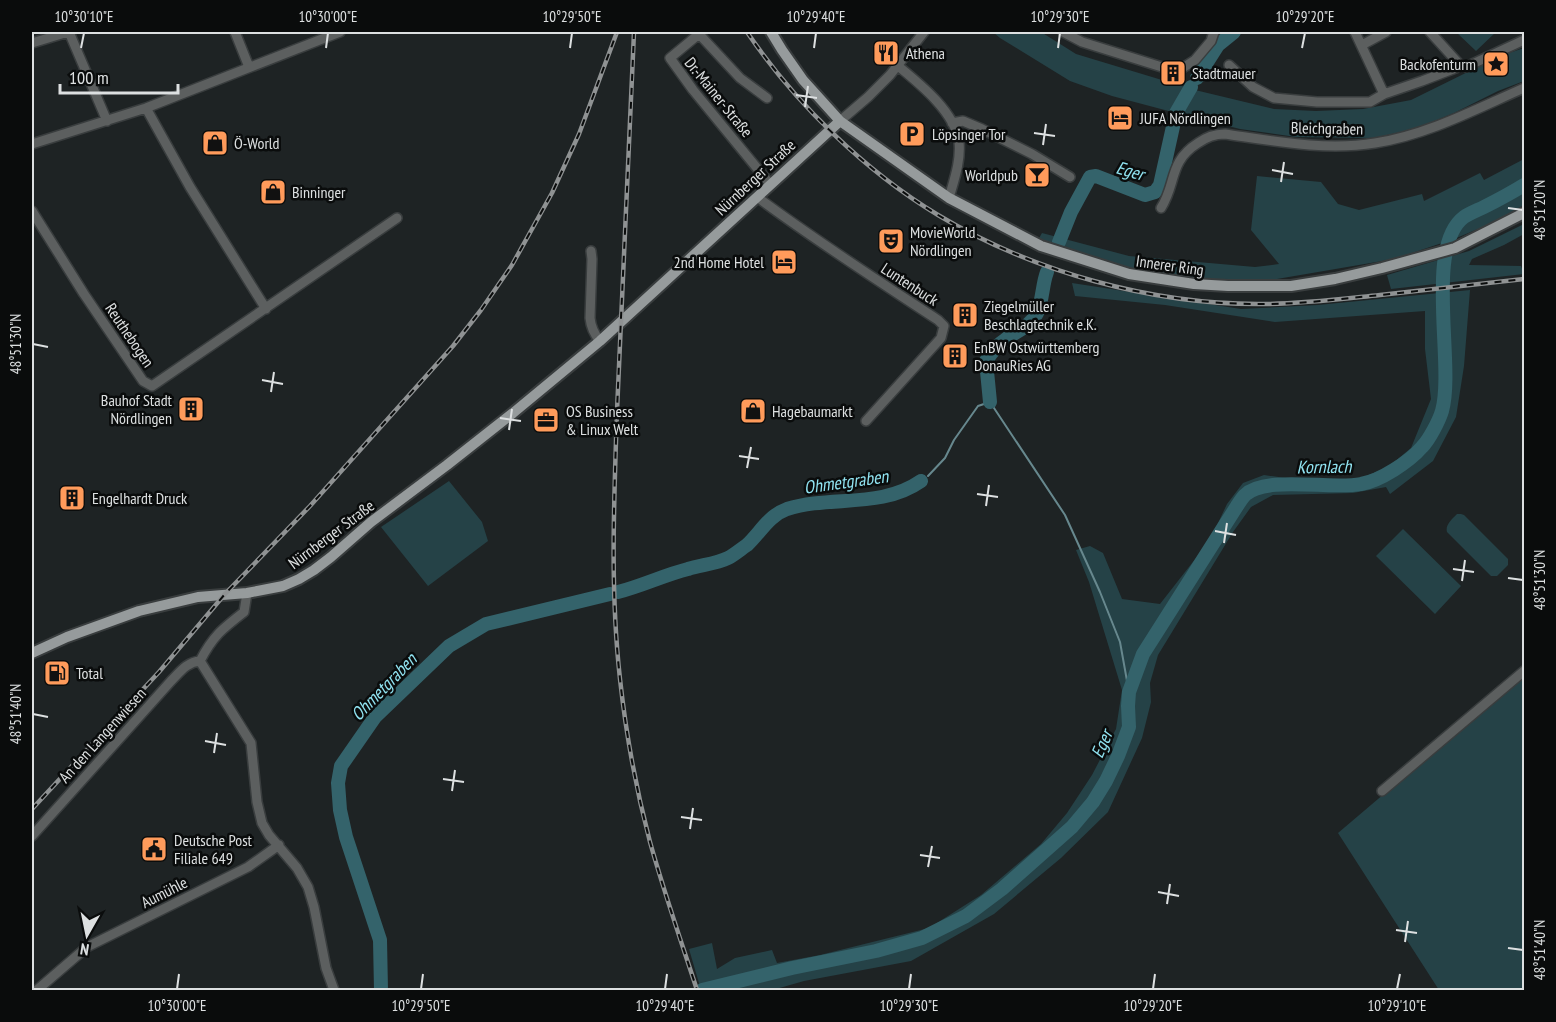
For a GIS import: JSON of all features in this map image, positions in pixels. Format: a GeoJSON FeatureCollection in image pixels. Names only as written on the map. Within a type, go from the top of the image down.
{"type":"FeatureCollection","features":[{"type":"Feature","properties":{"kind":"main road","name":"Innerer Ring"},"geometry":{"type":"LineString","coordinates":[[771,32],[803,80],[840,121],[949,198],[1050,249],[1129,274],[1194,284],[1228,286],[1291,285],[1335,279],[1455,248],[1524,213]]}},
{"type":"Feature","properties":{"kind":"main road","name":"Nürnberger Straße"},"geometry":{"type":"LineString","coordinates":[[32,652],[139,611],[198,597],[248,593],[283,586],[314,570],[371,522],[511,414],[600,341],[840,121]]}},
{"type":"Feature","properties":{"kind":"street"},"geometry":{"type":"LineString","coordinates":[[32,43],[68,32],[107,121]]}},
{"type":"Feature","properties":{"kind":"street"},"geometry":{"type":"LineString","coordinates":[[235,32],[249,67]]}},
{"type":"Feature","properties":{"kind":"street"},"geometry":{"type":"LineString","coordinates":[[32,144],[146,108],[340,32]]}},
{"type":"Feature","properties":{"kind":"street","name":"Nürnberger Straße"},"geometry":{"type":"LineString","coordinates":[[840,121],[868,97],[898,66],[924,32]]}},
{"type":"Feature","properties":{"kind":"street"},"geometry":{"type":"LineString","coordinates":[[1063,32],[1082,42],[1171,69],[1181,69],[1195,60],[1212,36]]}},
{"type":"Feature","properties":{"kind":"street"},"geometry":{"type":"LineString","coordinates":[[1355,32],[1384,93]]}},
{"type":"Feature","properties":{"kind":"street"},"geometry":{"type":"LineString","coordinates":[[1362,45],[1386,32]]}},
{"type":"Feature","properties":{"kind":"street"},"geometry":{"type":"LineString","coordinates":[[1430,32],[1461,66]]}},
{"type":"Feature","properties":{"kind":"street","name":"Dr.-Mainer-Straße"},"geometry":{"type":"LineString","coordinates":[[767,98],[740,78],[698,33],[670,58],[693,90],[771,184]]}},
{"type":"Feature","properties":{"kind":"street"},"geometry":{"type":"LineString","coordinates":[[1229,65],[1253,87],[1274,98],[1317,102],[1370,102],[1384,93],[1461,66],[1466,67],[1524,40]]}},
{"type":"Feature","properties":{"kind":"street"},"geometry":{"type":"LineString","coordinates":[[898,66],[943,109],[957,133],[959,149],[949,198]]}},
{"type":"Feature","properties":{"kind":"street","name":"Bleichgraben"},"geometry":{"type":"LineString","coordinates":[[1161,208],[1166,201],[1179,160],[1196,145],[1214,134],[1307,145],[1372,144],[1418,133],[1524,88]]}},
{"type":"Feature","properties":{"kind":"street"},"geometry":{"type":"LineString","coordinates":[[146,108],[190,187],[266,309]]}},
{"type":"Feature","properties":{"kind":"street"},"geometry":{"type":"LineString","coordinates":[[952,123],[963,121],[982,129],[1032,153],[1070,177]]}},
{"type":"Feature","properties":{"kind":"street","name":"Luntenbuck"},"geometry":{"type":"LineString","coordinates":[[757,196],[811,237],[944,326],[941,338],[866,421]]}},
{"type":"Feature","properties":{"kind":"street","name":"Reuthebogen"},"geometry":{"type":"LineString","coordinates":[[32,212],[143,381],[152,386],[397,218]]}},
{"type":"Feature","properties":{"kind":"street"},"geometry":{"type":"LineString","coordinates":[[591,251],[590,326],[600,341]]}},
{"type":"Feature","properties":{"kind":"street"},"geometry":{"type":"LineString","coordinates":[[248,593],[244,612],[223,628],[209,644],[200,661],[250,743],[257,802],[262,823],[308,886],[326,968],[334,990]]}},
{"type":"Feature","properties":{"kind":"street","name":"An den Langenwiesen"},"geometry":{"type":"LineString","coordinates":[[32,836],[171,681],[188,664],[200,661]]}},
{"type":"Feature","properties":{"kind":"street"},"geometry":{"type":"LineString","coordinates":[[1382,791],[1524,671]]}},
{"type":"Feature","properties":{"kind":"street","name":"Aumühle"},"geometry":{"type":"LineString","coordinates":[[37,990],[87,947],[248,867],[279,845]]}},
{"type":"Feature","properties":{"kind":"shaded area"},"geometry":{"type":"Polygon","coordinates":[[[993,32],[1041,32],[1076,54],[1195,90],[1274,109],[1316,111],[1363,109],[1411,100],[1490,61],[1493,67],[1497,68],[1499,63],[1505,61],[1503,55],[1524,48],[1524,81],[1415,129],[1373,138],[1296,137],[1240,129],[1112,96],[1070,81],[993,32]]]}},
{"type":"Feature","properties":{"kind":"shaded area"},"geometry":{"type":"Polygon","coordinates":[[[1456,32],[1496,32],[1476,51],[1456,32]]]}},
{"type":"Feature","properties":{"kind":"shaded area"},"geometry":{"type":"Polygon","coordinates":[[[1524,159],[1524,205],[1490,224],[1394,259],[1277,279],[1191,279],[1139,271],[1038,240],[1042,233],[1129,256],[1255,267],[1279,264],[1251,230],[1257,176],[1321,182],[1338,204],[1359,210],[1422,194],[1424,201],[1480,173],[1484,180],[1524,159]]]}},
{"type":"Feature","properties":{"kind":"shaded area"},"geometry":{"type":"Polygon","coordinates":[[[1524,224],[1524,234],[1472,259],[1469,265],[1521,266],[1524,274],[1391,289],[1387,275],[1469,251],[1524,224]]]}},
{"type":"Feature","properties":{"kind":"shaded area"},"geometry":{"type":"Polygon","coordinates":[[[1072,283],[1241,309],[1318,305],[1470,290],[1464,366],[1456,417],[1433,461],[1390,494],[1386,487],[1353,493],[1273,495],[1251,507],[1233,532],[1158,655],[1150,683],[1151,702],[1142,738],[1108,812],[1061,858],[994,914],[911,961],[804,981],[775,990],[701,990],[689,949],[712,943],[717,969],[735,958],[772,950],[777,963],[820,955],[929,928],[981,895],[1041,844],[1067,813],[1092,775],[1116,729],[1122,690],[1089,582],[1076,550],[1090,546],[1103,553],[1122,599],[1160,604],[1210,540],[1227,504],[1243,483],[1264,475],[1292,479],[1359,479],[1388,467],[1411,448],[1431,399],[1425,349],[1425,311],[1275,322],[1165,305],[1075,296],[1072,283]]]}},
{"type":"Feature","properties":{"kind":"shaded area"},"geometry":{"type":"Polygon","coordinates":[[[449,481],[482,522],[488,541],[428,586],[381,527],[449,481]]]}},
{"type":"Feature","properties":{"kind":"shaded area"},"geometry":{"type":"Polygon","coordinates":[[[1457,514],[1464,515],[1508,559],[1508,565],[1497,576],[1491,576],[1447,532],[1448,525],[1457,514]]]}},
{"type":"Feature","properties":{"kind":"shaded area"},"geometry":{"type":"Polygon","coordinates":[[[1403,529],[1461,586],[1435,614],[1376,556],[1403,529]]]}},
{"type":"Feature","properties":{"kind":"shaded area"},"geometry":{"type":"Polygon","coordinates":[[[1524,678],[1524,990],[1439,990],[1338,833],[1524,678]]]}},
{"type":"Feature","properties":{"kind":"waterway","name":"Eger"},"geometry":{"type":"LineString","coordinates":[[1197,78],[1218,45],[1234,32]]}},
{"type":"Feature","properties":{"kind":"waterway","name":"Eger"},"geometry":{"type":"LineString","coordinates":[[1059,242],[1071,212],[1090,177],[1096,176],[1145,195],[1155,192],[1160,185],[1176,113],[1191,87]]}},
{"type":"Feature","properties":{"kind":"waterway","name":"Kornlach"},"geometry":{"type":"LineString","coordinates":[[702,990],[876,951],[922,938],[966,916],[1002,889],[1072,827],[1093,802],[1118,756],[1129,727],[1129,692],[1143,654],[1244,496],[1255,489],[1283,484],[1348,485],[1369,482],[1402,465],[1428,440],[1441,415],[1445,391],[1443,279],[1452,232],[1464,217],[1524,185]]}},
{"type":"Feature","properties":{"kind":"waterway","name":"Eger"},"geometry":{"type":"LineString","coordinates":[[990,402],[986,361],[999,344],[1034,318],[1047,272]]}},
{"type":"Feature","properties":{"kind":"waterway","name":"Eger"},"geometry":{"type":"LineString","coordinates":[[928,476],[945,458],[954,440],[978,406],[990,402],[1065,515],[1120,642],[1129,692]]}},
{"type":"Feature","properties":{"kind":"waterway","name":"Ohmetgraben"},"geometry":{"type":"LineString","coordinates":[[618,592],[679,571],[728,558],[747,545],[775,516],[787,509],[889,495],[906,490],[921,481]]}},
{"type":"Feature","properties":{"kind":"waterway","name":"Ohmetgraben"},"geometry":{"type":"LineString","coordinates":[[381,990],[380,940],[346,837],[340,810],[338,783],[341,766],[375,717],[449,646],[486,624],[610,594]]}},
{"type":"Feature","properties":{"kind":"railway"},"geometry":{"type":"LineString","coordinates":[[32,809],[159,672],[225,594],[310,506],[453,346],[481,310],[512,265],[552,193],[579,134],[617,32]]}},
{"type":"Feature","properties":{"kind":"railway"},"geometry":{"type":"LineString","coordinates":[[634,32],[615,478],[614,579],[617,646],[625,720],[640,802],[661,879],[697,990]]}},
{"type":"Feature","properties":{"kind":"railway"},"geometry":{"type":"LineString","coordinates":[[747,32],[809,110],[884,178],[938,215],[975,235],[1013,253],[1054,268],[1095,281],[1179,299],[1263,304],[1336,300],[1524,279]]}},
{"type":"Feature","properties":{"kind":"place","name":"Athena"},"geometry":{"type":"Point","coordinates":[886,53]}},
{"type":"Feature","properties":{"kind":"place","name":"Backofenturm"},"geometry":{"type":"Point","coordinates":[1496,64]}},
{"type":"Feature","properties":{"kind":"place","name":"Stadtmauer"},"geometry":{"type":"Point","coordinates":[1173,73]}},
{"type":"Feature","properties":{"kind":"place","name":"JUFA Nördlingen"},"geometry":{"type":"Point","coordinates":[1120,118]}},
{"type":"Feature","properties":{"kind":"place","name":"Löpsinger Tor"},"geometry":{"type":"Point","coordinates":[912,134]}},
{"type":"Feature","properties":{"kind":"place","name":"Ö-World"},"geometry":{"type":"Point","coordinates":[215,143]}},
{"type":"Feature","properties":{"kind":"place","name":"Worldpub"},"geometry":{"type":"Point","coordinates":[1037,175]}},
{"type":"Feature","properties":{"kind":"place","name":"Binninger"},"geometry":{"type":"Point","coordinates":[273,192]}},
{"type":"Feature","properties":{"kind":"place","name":"MovieWorld Nördlingen"},"geometry":{"type":"Point","coordinates":[891,241]}},
{"type":"Feature","properties":{"kind":"place","name":"2nd Home Hotel"},"geometry":{"type":"Point","coordinates":[784,262]}},
{"type":"Feature","properties":{"kind":"place","name":"Ziegelmüller Beschlagtechnik e.K."},"geometry":{"type":"Point","coordinates":[965,315]}},
{"type":"Feature","properties":{"kind":"place","name":"EnBW Ostwürttemberg DonauRies AG"},"geometry":{"type":"Point","coordinates":[955,356]}},
{"type":"Feature","properties":{"kind":"place","name":"Bauhof Stadt Nördlingen"},"geometry":{"type":"Point","coordinates":[191,409]}},
{"type":"Feature","properties":{"kind":"place","name":"Hagebaumarkt"},"geometry":{"type":"Point","coordinates":[753,411]}},
{"type":"Feature","properties":{"kind":"place","name":"OS Business & Linux Welt"},"geometry":{"type":"Point","coordinates":[546,420]}},
{"type":"Feature","properties":{"kind":"place","name":"Engelhardt Druck"},"geometry":{"type":"Point","coordinates":[72,498]}},
{"type":"Feature","properties":{"kind":"place","name":"Total"},"geometry":{"type":"Point","coordinates":[57,673]}},
{"type":"Feature","properties":{"kind":"place","name":"Deutsche Post Filiale 649"},"geometry":{"type":"Point","coordinates":[154,849]}}]}
